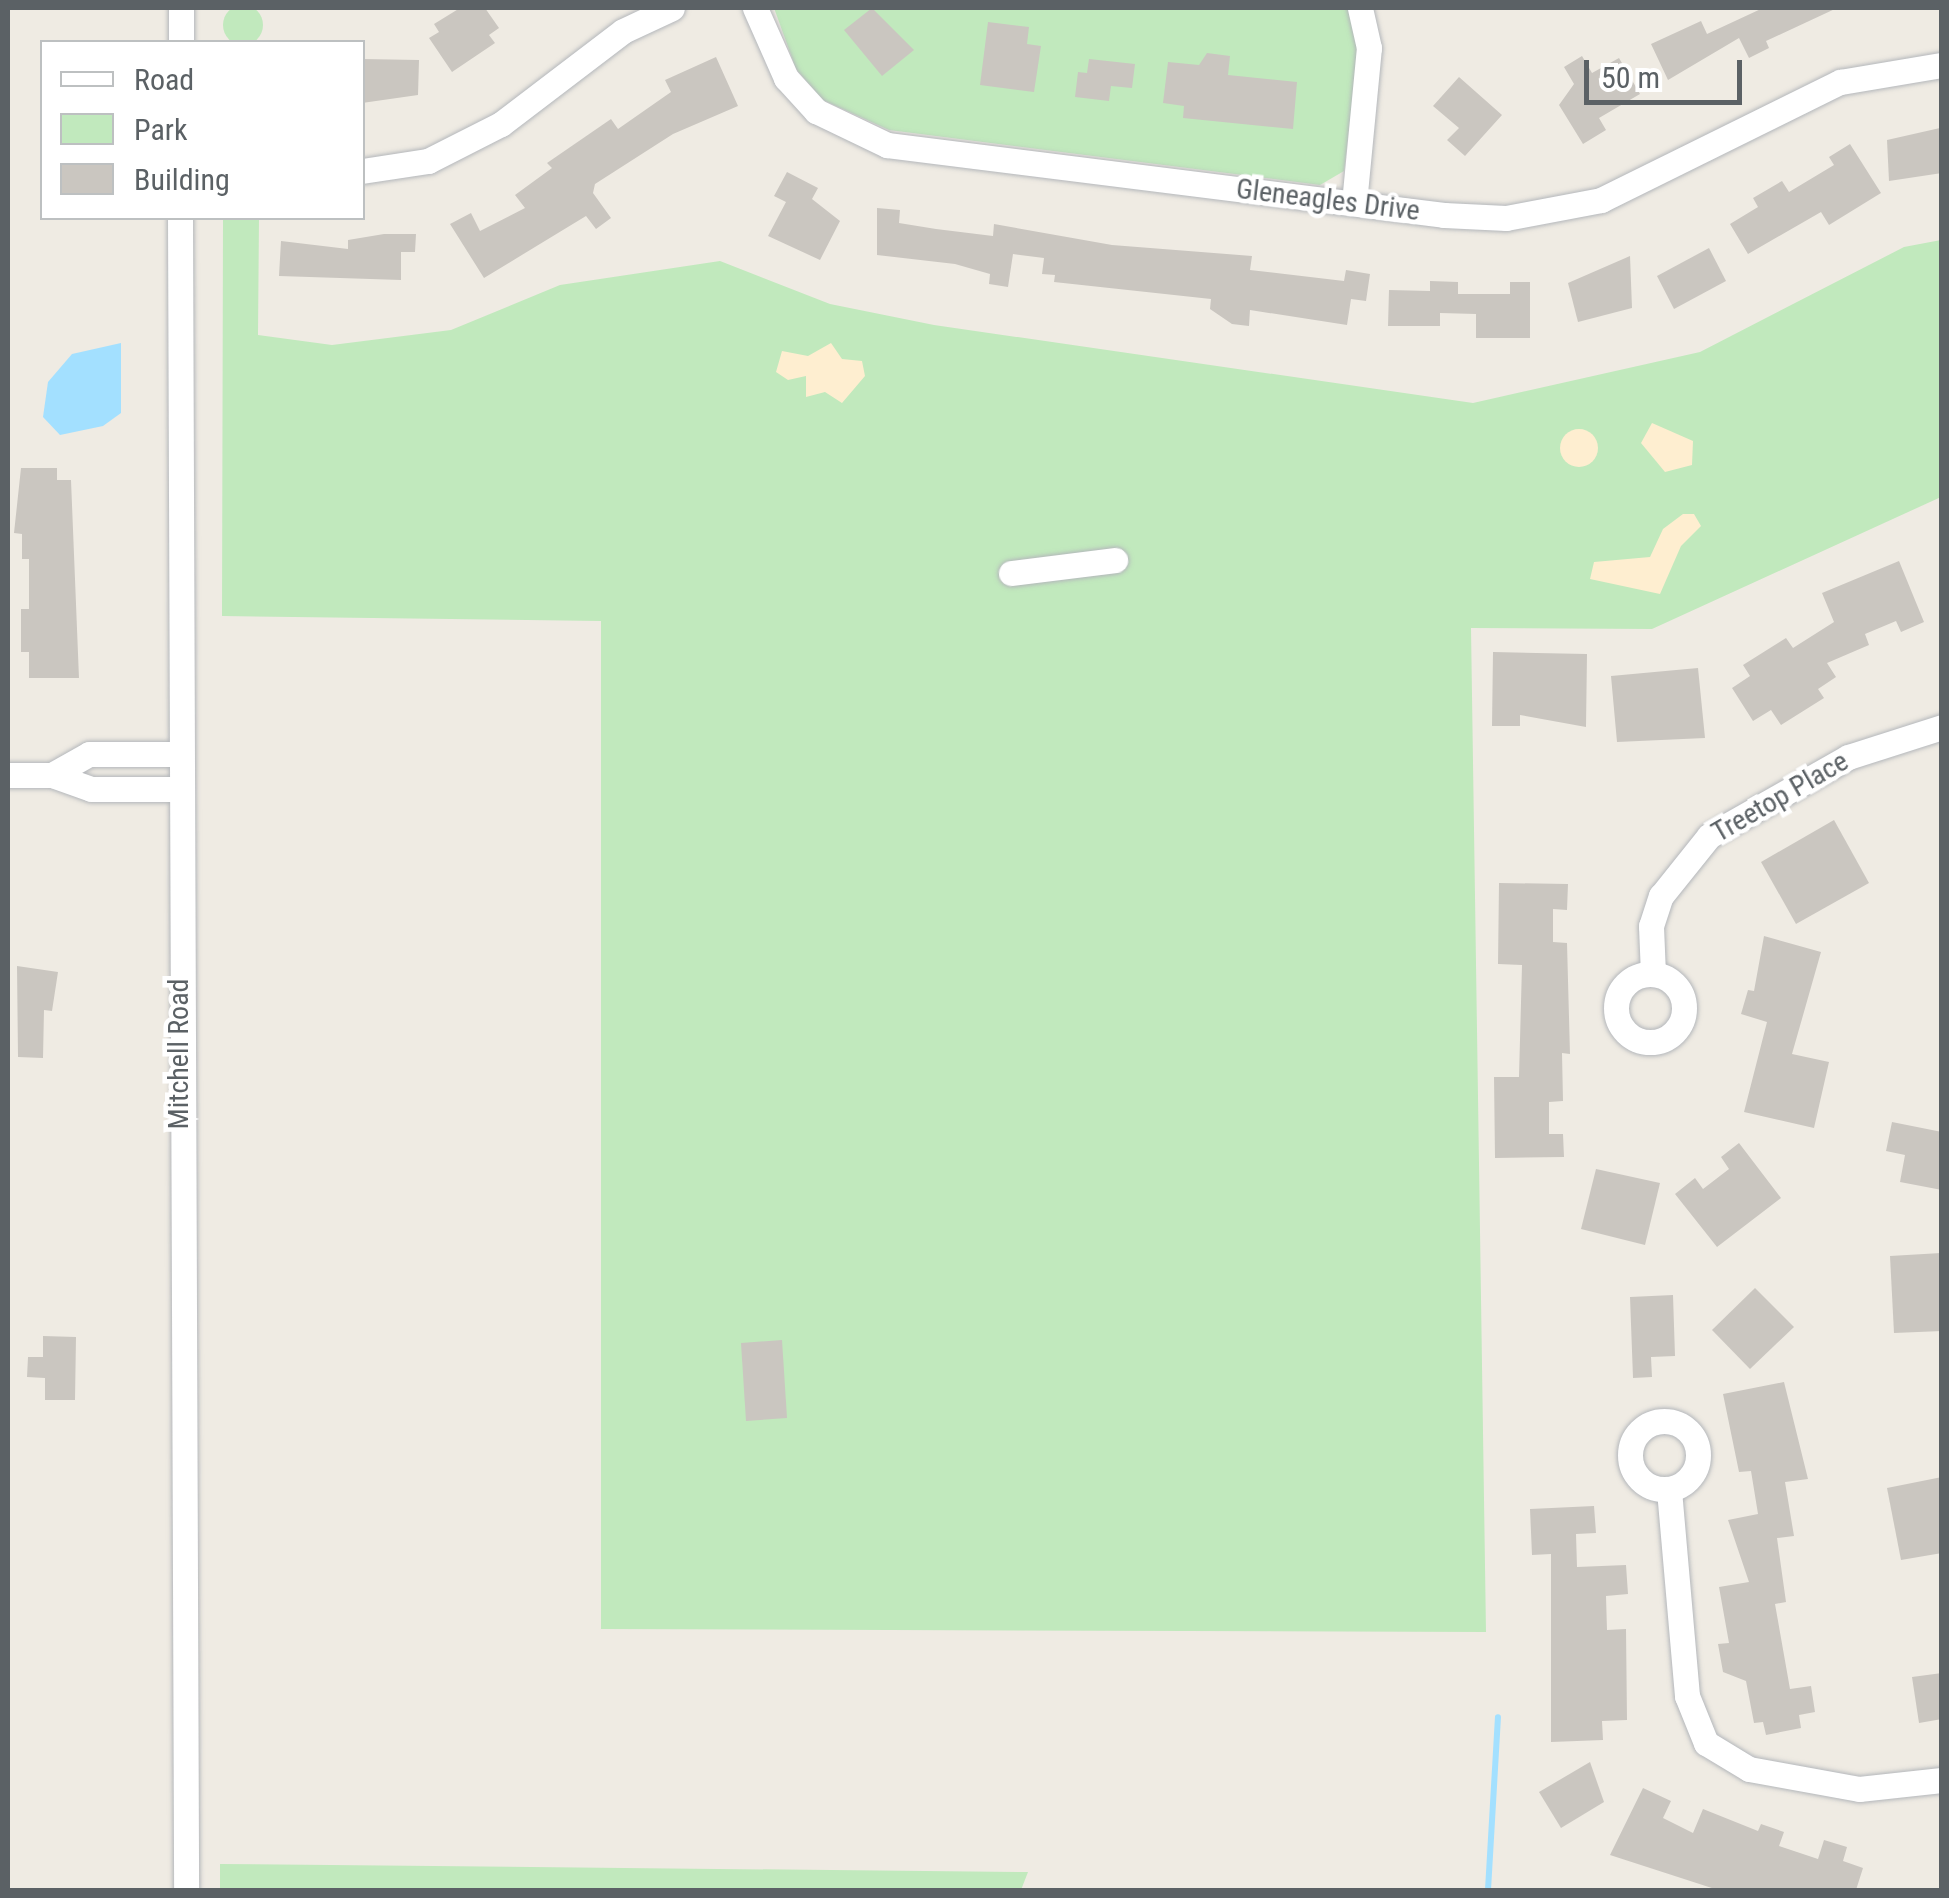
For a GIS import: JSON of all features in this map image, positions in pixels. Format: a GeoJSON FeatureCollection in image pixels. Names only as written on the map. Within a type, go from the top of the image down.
{"type":"FeatureCollection","features":[{"type":"Feature","properties":{"kind":"street"},"geometry":{"type":"LineString","coordinates":[[181,8],[181,40]]}},
{"type":"Feature","properties":{"kind":"street"},"geometry":{"type":"LineString","coordinates":[[365,171],[428,162],[502,124],[624,32],[672,8]]}},
{"type":"Feature","properties":{"kind":"street","name":"Gleneagles Drive"},"geometry":{"type":"LineString","coordinates":[[756,8],[786,78],[816,111],[874,141],[1354,203],[1506,218],[1560,210],[1650,182],[1840,82],[1942,64]]}},
{"type":"Feature","properties":{"kind":"street"},"geometry":{"type":"LineString","coordinates":[[1354,203],[1369,48],[1360,8]]}},
{"type":"Feature","properties":{"kind":"street","name":"Mitchell Road"},"geometry":{"type":"LineString","coordinates":[[180,220],[178,789],[186,1890]]}},
{"type":"Feature","properties":{"kind":"street"},"geometry":{"type":"LineString","coordinates":[[1011,573],[1114,560]]}},
{"type":"Feature","properties":{"kind":"street","name":"Treetop Place"},"geometry":{"type":"LineString","coordinates":[[1653,974],[1651,926],[1661,896],[1709,836],[1848,757],[1942,727]]}},
{"type":"Feature","properties":{"kind":"street"},"geometry":{"type":"LineString","coordinates":[[52,775],[88,754],[178,754]]}},
{"type":"Feature","properties":{"kind":"street"},"geometry":{"type":"LineString","coordinates":[[8,775],[52,775],[91,789],[178,789]]}},
{"type":"Feature","properties":{"kind":"street"},"geometry":{"type":"LineString","coordinates":[[1669,1490],[1687,1696],[1706,1742],[1750,1769],[1859,1789],[1942,1780]]}},
{"type":"Feature","properties":{"kind":"green space"},"geometry":{"type":"Polygon","coordinates":[[[235,6],[251,6],[262,17],[262,33],[256,40],[230,40],[224,33],[224,17],[235,6]]]}},
{"type":"Feature","properties":{"kind":"green space"},"geometry":{"type":"Polygon","coordinates":[[[774,8],[1348,8],[1359,48],[1344,171],[1320,185],[889,130],[823,100],[796,69],[774,8]]]}},
{"type":"Feature","properties":{"kind":"green space"},"geometry":{"type":"Polygon","coordinates":[[[223,220],[259,220],[258,335],[332,345],[451,330],[560,285],[720,261],[830,304],[934,325],[1473,403],[1700,352],[1904,247],[1941,240],[1941,497],[1652,629],[1471,628],[1486,1632],[601,1629],[601,621],[222,616],[223,220]]]}},
{"type":"Feature","properties":{"kind":"green space"},"geometry":{"type":"Polygon","coordinates":[[[220,1864],[1028,1872],[1021,1890],[220,1890],[220,1864]]]}},
{"type":"Feature","properties":{"kind":"sand"},"geometry":{"type":"Polygon","coordinates":[[[831,343],[842,359],[862,361],[865,376],[842,403],[825,392],[806,397],[806,376],[788,380],[776,372],[782,351],[808,356],[831,343]]]}},
{"type":"Feature","properties":{"kind":"sand"},"geometry":{"type":"Polygon","coordinates":[[[1652,423],[1693,441],[1692,465],[1665,472],[1641,443],[1652,423]]]}},
{"type":"Feature","properties":{"kind":"sand"},"geometry":{"type":"Polygon","coordinates":[[[1579,429],[1592,435],[1598,448],[1592,461],[1579,467],[1566,461],[1560,448],[1566,435],[1579,429]]]}},
{"type":"Feature","properties":{"kind":"sand"},"geometry":{"type":"Polygon","coordinates":[[[1683,514],[1694,514],[1701,526],[1681,546],[1660,594],[1590,579],[1594,562],[1650,557],[1663,529],[1683,514]]]}},
{"type":"Feature","properties":{"kind":"water"},"geometry":{"type":"Polygon","coordinates":[[[121,343],[121,413],[103,426],[60,435],[43,417],[48,382],[72,354],[121,343]]]}},
{"type":"Feature","properties":{"kind":"building"},"geometry":{"type":"Polygon","coordinates":[[[460,8],[485,8],[499,28],[489,35],[495,43],[452,72],[429,38],[439,32],[434,24],[460,8]]]}},
{"type":"Feature","properties":{"kind":"building"},"geometry":{"type":"Polygon","coordinates":[[[872,8],[914,50],[882,76],[844,30],[872,8]]]}},
{"type":"Feature","properties":{"kind":"building"},"geometry":{"type":"Polygon","coordinates":[[[1763,8],[1837,8],[1766,41],[1769,48],[1749,58],[1739,38],[1668,80],[1651,44],[1701,21],[1707,34],[1763,8]]]}},
{"type":"Feature","properties":{"kind":"building"},"geometry":{"type":"Polygon","coordinates":[[[988,22],[1029,27],[1027,44],[1041,46],[1034,92],[980,85],[988,22]]]}},
{"type":"Feature","properties":{"kind":"building"},"geometry":{"type":"Polygon","coordinates":[[[1207,53],[1230,56],[1228,75],[1297,82],[1293,129],[1183,118],[1184,106],[1163,103],[1168,62],[1199,65],[1207,53]]]}},
{"type":"Feature","properties":{"kind":"building"},"geometry":{"type":"Polygon","coordinates":[[[1582,56],[1592,73],[1619,58],[1640,94],[1599,118],[1606,130],[1583,144],[1559,105],[1574,84],[1564,67],[1582,56]]]}},
{"type":"Feature","properties":{"kind":"building"},"geometry":{"type":"Polygon","coordinates":[[[716,57],[738,106],[673,134],[595,184],[593,193],[611,218],[596,229],[586,216],[484,278],[450,224],[471,213],[480,231],[525,208],[515,195],[552,168],[547,163],[611,119],[618,129],[671,92],[665,80],[716,57]]]}},
{"type":"Feature","properties":{"kind":"building"},"geometry":{"type":"Polygon","coordinates":[[[365,59],[419,60],[418,95],[365,103],[365,59]]]}},
{"type":"Feature","properties":{"kind":"building"},"geometry":{"type":"Polygon","coordinates":[[[1089,59],[1135,64],[1132,88],[1111,86],[1109,101],[1075,97],[1078,72],[1087,73],[1089,59]]]}},
{"type":"Feature","properties":{"kind":"building"},"geometry":{"type":"Polygon","coordinates":[[[1459,77],[1502,115],[1465,156],[1447,140],[1459,128],[1433,106],[1459,77]]]}},
{"type":"Feature","properties":{"kind":"building"},"geometry":{"type":"Polygon","coordinates":[[[1940,128],[1942,173],[1889,181],[1887,140],[1940,128]]]}},
{"type":"Feature","properties":{"kind":"building"},"geometry":{"type":"Polygon","coordinates":[[[1850,144],[1881,193],[1829,225],[1821,212],[1748,254],[1730,224],[1758,207],[1753,198],[1782,181],[1789,192],[1834,165],[1829,157],[1850,144]]]}},
{"type":"Feature","properties":{"kind":"building"},"geometry":{"type":"Polygon","coordinates":[[[787,172],[818,188],[812,199],[840,221],[820,260],[768,236],[786,202],[774,196],[787,172]]]}},
{"type":"Feature","properties":{"kind":"building"},"geometry":{"type":"Polygon","coordinates":[[[877,208],[900,210],[899,223],[936,229],[993,236],[994,224],[1112,245],[1252,256],[1250,270],[1344,281],[1346,270],[1370,274],[1366,301],[1351,299],[1347,325],[1250,310],[1249,326],[1232,324],[1210,309],[1211,299],[1054,282],[1055,275],[1042,274],[1044,258],[1013,254],[1008,287],[989,284],[990,274],[955,264],[877,255],[877,208]]]}},
{"type":"Feature","properties":{"kind":"building"},"geometry":{"type":"Polygon","coordinates":[[[416,234],[415,252],[401,252],[401,280],[279,276],[281,241],[348,249],[348,240],[416,234]]]}},
{"type":"Feature","properties":{"kind":"building"},"geometry":{"type":"Polygon","coordinates":[[[1709,248],[1726,281],[1674,309],[1657,276],[1709,248]]]}},
{"type":"Feature","properties":{"kind":"building"},"geometry":{"type":"Polygon","coordinates":[[[1630,256],[1632,308],[1578,322],[1568,283],[1630,256]]]}},
{"type":"Feature","properties":{"kind":"building"},"geometry":{"type":"Polygon","coordinates":[[[1430,281],[1458,282],[1458,294],[1510,294],[1510,282],[1530,282],[1530,338],[1476,338],[1476,314],[1440,313],[1440,326],[1388,326],[1389,290],[1430,291],[1430,281]]]}},
{"type":"Feature","properties":{"kind":"building"},"geometry":{"type":"Polygon","coordinates":[[[21,468],[57,468],[57,480],[71,480],[79,678],[29,678],[29,652],[21,652],[21,609],[29,609],[29,559],[22,559],[22,534],[14,533],[21,468]]]}},
{"type":"Feature","properties":{"kind":"building"},"geometry":{"type":"Polygon","coordinates":[[[1899,561],[1924,622],[1901,632],[1896,621],[1865,634],[1869,645],[1827,663],[1836,677],[1818,689],[1824,698],[1781,725],[1771,710],[1753,721],[1732,688],[1750,676],[1743,665],[1786,638],[1793,648],[1834,622],[1822,593],[1899,561]]]}},
{"type":"Feature","properties":{"kind":"building"},"geometry":{"type":"Polygon","coordinates":[[[1493,652],[1587,654],[1586,727],[1520,715],[1520,726],[1492,726],[1493,652]]]}},
{"type":"Feature","properties":{"kind":"building"},"geometry":{"type":"Polygon","coordinates":[[[1698,668],[1705,738],[1617,742],[1611,676],[1698,668]]]}},
{"type":"Feature","properties":{"kind":"building"},"geometry":{"type":"Polygon","coordinates":[[[1834,820],[1869,883],[1796,924],[1761,862],[1834,820]]]}},
{"type":"Feature","properties":{"kind":"building"},"geometry":{"type":"Polygon","coordinates":[[[1499,883],[1568,884],[1567,910],[1553,909],[1553,942],[1567,943],[1570,1054],[1562,1053],[1563,1101],[1549,1102],[1549,1134],[1563,1134],[1564,1157],[1495,1158],[1494,1077],[1519,1077],[1522,965],[1498,964],[1499,883]]]}},
{"type":"Feature","properties":{"kind":"building"},"geometry":{"type":"Polygon","coordinates":[[[1764,936],[1821,952],[1792,1054],[1829,1062],[1814,1128],[1744,1112],[1767,1022],[1741,1014],[1748,990],[1754,991],[1764,936]]]}},
{"type":"Feature","properties":{"kind":"building"},"geometry":{"type":"Polygon","coordinates":[[[17,966],[58,972],[52,1011],[44,1010],[43,1058],[18,1057],[17,966]]]}},
{"type":"Feature","properties":{"kind":"building"},"geometry":{"type":"Polygon","coordinates":[[[1892,1122],[1942,1132],[1942,1190],[1900,1182],[1905,1155],[1886,1151],[1892,1122]]]}},
{"type":"Feature","properties":{"kind":"building"},"geometry":{"type":"Polygon","coordinates":[[[1739,1143],[1781,1198],[1717,1247],[1675,1194],[1695,1178],[1703,1189],[1729,1169],[1721,1157],[1739,1143]]]}},
{"type":"Feature","properties":{"kind":"building"},"geometry":{"type":"Polygon","coordinates":[[[1596,1169],[1660,1183],[1645,1245],[1581,1229],[1596,1169]]]}},
{"type":"Feature","properties":{"kind":"building"},"geometry":{"type":"Polygon","coordinates":[[[1941,1253],[1942,1331],[1894,1333],[1890,1256],[1941,1253]]]}},
{"type":"Feature","properties":{"kind":"building"},"geometry":{"type":"Polygon","coordinates":[[[1755,1288],[1794,1327],[1750,1369],[1712,1330],[1755,1288]]]}},
{"type":"Feature","properties":{"kind":"building"},"geometry":{"type":"Polygon","coordinates":[[[1673,1295],[1675,1356],[1651,1357],[1652,1377],[1633,1378],[1630,1297],[1673,1295]]]}},
{"type":"Feature","properties":{"kind":"building"},"geometry":{"type":"Polygon","coordinates":[[[43,1336],[76,1337],[75,1400],[45,1400],[45,1378],[27,1377],[28,1357],[43,1357],[43,1336]]]}},
{"type":"Feature","properties":{"kind":"building"},"geometry":{"type":"Polygon","coordinates":[[[782,1340],[787,1418],[746,1421],[741,1343],[782,1340]]]}},
{"type":"Feature","properties":{"kind":"building"},"geometry":{"type":"Polygon","coordinates":[[[1784,1382],[1808,1479],[1785,1482],[1794,1536],[1777,1538],[1786,1602],[1775,1604],[1790,1689],[1811,1686],[1815,1712],[1799,1715],[1801,1728],[1766,1735],[1763,1722],[1754,1723],[1746,1681],[1723,1672],[1718,1644],[1729,1643],[1719,1587],[1749,1582],[1728,1520],[1758,1514],[1751,1471],[1739,1472],[1723,1394],[1784,1382]]]}},
{"type":"Feature","properties":{"kind":"building"},"geometry":{"type":"Polygon","coordinates":[[[1942,1477],[1942,1553],[1901,1560],[1887,1488],[1942,1477]]]}},
{"type":"Feature","properties":{"kind":"building"},"geometry":{"type":"Polygon","coordinates":[[[1594,1506],[1596,1533],[1576,1534],[1577,1567],[1626,1565],[1628,1594],[1606,1596],[1607,1630],[1626,1629],[1627,1720],[1602,1721],[1603,1740],[1551,1742],[1551,1554],[1532,1555],[1530,1509],[1594,1506]]]}},
{"type":"Feature","properties":{"kind":"building"},"geometry":{"type":"Polygon","coordinates":[[[1942,1673],[1942,1719],[1919,1723],[1912,1677],[1942,1673]]]}},
{"type":"Feature","properties":{"kind":"building"},"geometry":{"type":"Polygon","coordinates":[[[1590,1762],[1604,1802],[1561,1828],[1539,1792],[1590,1762]]]}},
{"type":"Feature","properties":{"kind":"building"},"geometry":{"type":"Polygon","coordinates":[[[1643,1788],[1671,1801],[1663,1818],[1693,1833],[1703,1809],[1758,1831],[1761,1824],[1784,1832],[1779,1846],[1818,1859],[1824,1840],[1847,1847],[1843,1861],[1863,1868],[1856,1890],[1718,1890],[1610,1855],[1643,1788]]]}},
{"type":"Feature","properties":{"kind":"waterway"},"geometry":{"type":"LineString","coordinates":[[1488,1890],[1498,1717]]}}]}
